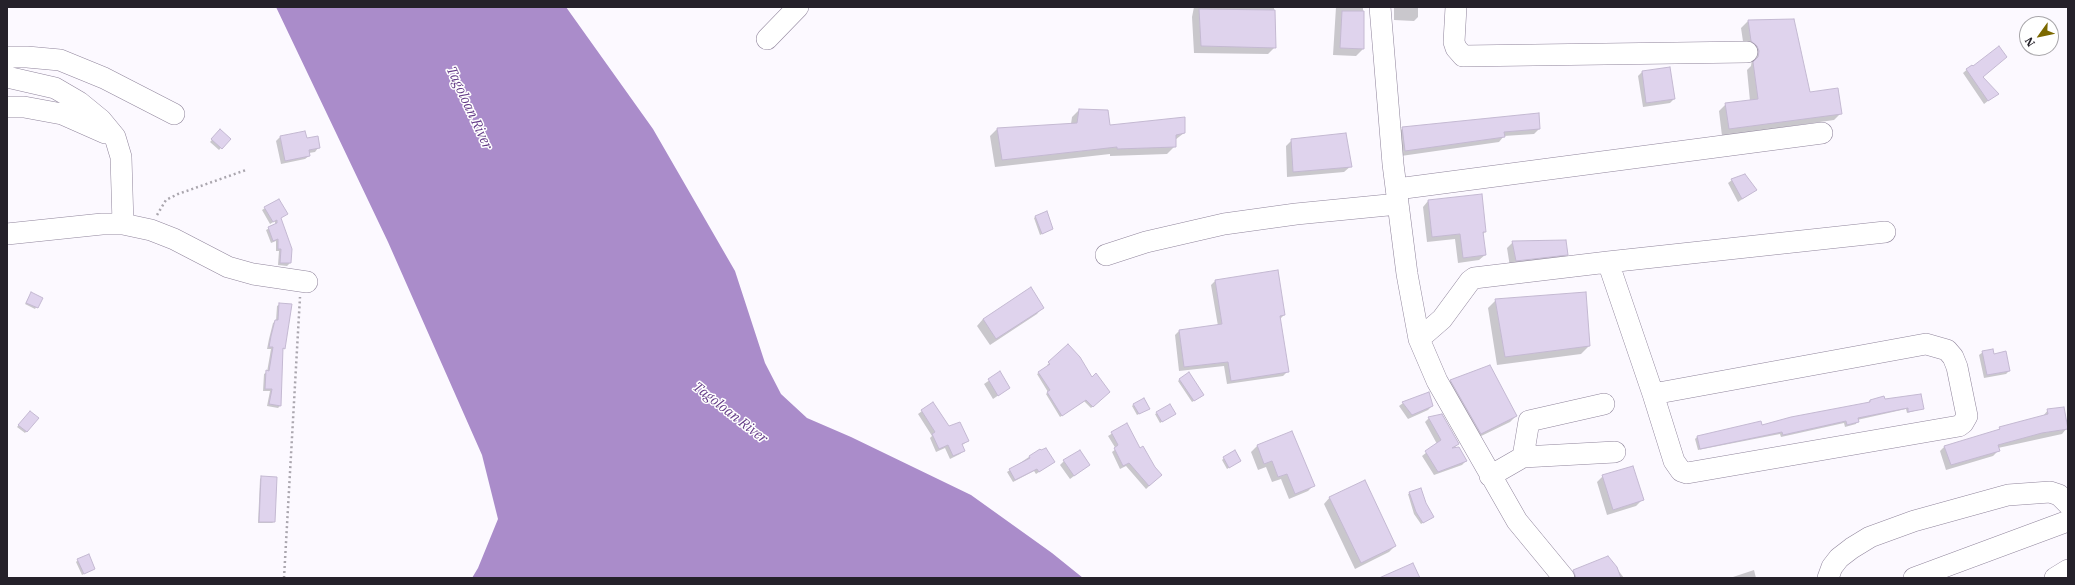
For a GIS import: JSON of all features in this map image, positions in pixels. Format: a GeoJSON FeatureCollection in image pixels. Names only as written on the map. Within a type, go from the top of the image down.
{"type":"FeatureCollection","features":[{"type":"Feature","properties":{"kind":"street"},"geometry":{"type":"LineString","coordinates":[[767,39],[798,7]]}},
{"type":"Feature","properties":{"kind":"street"},"geometry":{"type":"LineString","coordinates":[[1380,7],[1397,196],[1407,274],[1419,339],[1436,381],[1517,521],[1564,578]]}},
{"type":"Feature","properties":{"kind":"street"},"geometry":{"type":"LineString","coordinates":[[1456,7],[1454,42],[1456,48],[1463,56],[1747,52]]}},
{"type":"Feature","properties":{"kind":"street"},"geometry":{"type":"LineString","coordinates":[[7,58],[28,56],[60,60],[104,78],[174,114]]}},
{"type":"Feature","properties":{"kind":"street"},"geometry":{"type":"LineString","coordinates":[[7,77],[55,88],[79,102],[101,120],[115,137],[121,157],[123,224]]}},
{"type":"Feature","properties":{"kind":"street"},"geometry":{"type":"LineString","coordinates":[[7,107],[24,107],[62,114],[115,137]]}},
{"type":"Feature","properties":{"kind":"street"},"geometry":{"type":"LineString","coordinates":[[1106,255],[1146,242],[1224,224],[1296,214],[1397,196],[1822,133]]}},
{"type":"Feature","properties":{"kind":"street"},"geometry":{"type":"LineString","coordinates":[[7,234],[102,224],[123,224],[150,230],[174,239],[228,267],[253,274],[304,282]]}},
{"type":"Feature","properties":{"kind":"street"},"geometry":{"type":"LineString","coordinates":[[1419,339],[1442,319],[1470,281],[1474,278],[1885,232]]}},
{"type":"Feature","properties":{"kind":"street"},"geometry":{"type":"LineString","coordinates":[[1608,262],[1654,394],[1674,461],[1681,470],[1687,472],[1959,426],[1963,423],[1967,416],[1958,367],[1953,358],[1947,350],[1926,344],[1654,394]]}},
{"type":"Feature","properties":{"kind":"street"},"geometry":{"type":"LineString","coordinates":[[1522,457],[1529,421],[1604,404]]}},
{"type":"Feature","properties":{"kind":"street"},"geometry":{"type":"LineString","coordinates":[[1490,476],[1522,457],[1615,452]]}},
{"type":"Feature","properties":{"kind":"street"},"geometry":{"type":"LineString","coordinates":[[1828,578],[1832,568],[1839,558],[1852,548],[1870,537],[1914,521],[2008,495],[2050,492],[2059,494],[2068,504]]}},
{"type":"Feature","properties":{"kind":"street"},"geometry":{"type":"LineString","coordinates":[[1914,578],[2068,521]]}},
{"type":"Feature","properties":{"kind":"path"},"geometry":{"type":"LineString","coordinates":[[150,230],[159,210],[166,200],[178,194],[246,170]]}},
{"type":"Feature","properties":{"kind":"path"},"geometry":{"type":"LineString","coordinates":[[284,578],[304,282]]}},
{"type":"Feature","properties":{"kind":"water","name":"Tagoloan River"},"geometry":{"type":"Polygon","coordinates":[[[276,7],[566,7],[653,129],[735,271],[765,363],[781,394],[807,418],[851,437],[971,495],[1052,553],[1083,578],[472,578],[478,568],[498,519],[482,455],[388,242],[276,7]]]}},
{"type":"Feature","properties":{"kind":"building"},"geometry":{"type":"Polygon","coordinates":[[[1199,9],[1275,10],[1276,48],[1201,46],[1199,9]]]}},
{"type":"Feature","properties":{"kind":"building"},"geometry":{"type":"Polygon","coordinates":[[[1342,11],[1364,11],[1364,49],[1340,48],[1342,11]]]}},
{"type":"Feature","properties":{"kind":"building"},"geometry":{"type":"Polygon","coordinates":[[[1794,19],[1810,92],[1838,88],[1842,114],[1729,129],[1725,103],[1758,99],[1753,62],[1758,57],[1759,51],[1757,46],[1751,41],[1748,20],[1794,19]]]}},
{"type":"Feature","properties":{"kind":"building"},"geometry":{"type":"Polygon","coordinates":[[[1999,46],[2007,57],[1983,77],[1999,94],[1988,101],[1966,69],[1972,65],[1973,66],[1999,46]]]}},
{"type":"Feature","properties":{"kind":"building"},"geometry":{"type":"Polygon","coordinates":[[[1670,67],[1675,99],[1646,103],[1642,71],[1670,67]]]}},
{"type":"Feature","properties":{"kind":"building"},"geometry":{"type":"Polygon","coordinates":[[[1079,109],[1108,110],[1110,125],[1185,117],[1185,133],[1176,135],[1176,147],[1117,149],[1117,147],[1002,160],[997,128],[1077,123],[1079,109]]]}},
{"type":"Feature","properties":{"kind":"building"},"geometry":{"type":"Polygon","coordinates":[[[1539,113],[1540,129],[1504,132],[1505,137],[1405,151],[1402,127],[1539,113]]]}},
{"type":"Feature","properties":{"kind":"building"},"geometry":{"type":"Polygon","coordinates":[[[220,129],[231,139],[222,149],[211,139],[220,129]]]}},
{"type":"Feature","properties":{"kind":"building"},"geometry":{"type":"Polygon","coordinates":[[[305,131],[307,138],[318,136],[320,148],[309,150],[310,156],[285,161],[280,136],[305,131]]]}},
{"type":"Feature","properties":{"kind":"building"},"geometry":{"type":"Polygon","coordinates":[[[1346,133],[1352,167],[1293,172],[1291,139],[1346,133]]]}},
{"type":"Feature","properties":{"kind":"building"},"geometry":{"type":"Polygon","coordinates":[[[1745,174],[1757,190],[1742,199],[1731,179],[1745,174]]]}},
{"type":"Feature","properties":{"kind":"building"},"geometry":{"type":"Polygon","coordinates":[[[1482,194],[1486,232],[1483,232],[1486,255],[1463,258],[1460,234],[1432,237],[1428,200],[1482,194]]]}},
{"type":"Feature","properties":{"kind":"building"},"geometry":{"type":"Polygon","coordinates":[[[279,199],[288,214],[281,218],[292,249],[291,263],[280,263],[281,249],[278,249],[278,239],[273,241],[268,227],[277,223],[277,220],[273,222],[264,207],[279,199]]]}},
{"type":"Feature","properties":{"kind":"building"},"geometry":{"type":"Polygon","coordinates":[[[1047,211],[1053,229],[1042,234],[1035,216],[1047,211]]]}},
{"type":"Feature","properties":{"kind":"building"},"geometry":{"type":"Polygon","coordinates":[[[1566,240],[1568,255],[1516,261],[1512,241],[1566,240]]]}},
{"type":"Feature","properties":{"kind":"building"},"geometry":{"type":"Polygon","coordinates":[[[1278,270],[1285,315],[1280,316],[1289,372],[1231,381],[1228,362],[1184,367],[1179,330],[1222,324],[1215,280],[1278,270]]]}},
{"type":"Feature","properties":{"kind":"building"},"geometry":{"type":"Polygon","coordinates":[[[1031,287],[1044,308],[996,339],[983,319],[1031,287]]]}},
{"type":"Feature","properties":{"kind":"building"},"geometry":{"type":"Polygon","coordinates":[[[31,292],[43,298],[38,308],[26,303],[31,292]]]}},
{"type":"Feature","properties":{"kind":"building"},"geometry":{"type":"Polygon","coordinates":[[[1586,292],[1590,346],[1505,357],[1495,299],[1586,292]]]}},
{"type":"Feature","properties":{"kind":"building"},"geometry":{"type":"Polygon","coordinates":[[[279,303],[292,304],[285,349],[283,348],[281,406],[269,404],[272,389],[265,389],[266,370],[269,371],[273,347],[269,347],[275,320],[278,320],[279,303]]]}},
{"type":"Feature","properties":{"kind":"building"},"geometry":{"type":"Polygon","coordinates":[[[1068,344],[1080,357],[1092,377],[1096,373],[1110,392],[1093,407],[1086,400],[1062,416],[1047,392],[1050,390],[1038,372],[1050,364],[1048,362],[1068,344]]]}},
{"type":"Feature","properties":{"kind":"building"},"geometry":{"type":"Polygon","coordinates":[[[1993,349],[1994,354],[2006,351],[2010,371],[1987,375],[1982,351],[1993,349]]]}},
{"type":"Feature","properties":{"kind":"building"},"geometry":{"type":"Polygon","coordinates":[[[1490,365],[1517,416],[1481,434],[1450,380],[1490,365]]]}},
{"type":"Feature","properties":{"kind":"building"},"geometry":{"type":"Polygon","coordinates":[[[1000,371],[1010,388],[998,396],[988,379],[1000,371]]]}},
{"type":"Feature","properties":{"kind":"building"},"geometry":{"type":"Polygon","coordinates":[[[1189,372],[1204,395],[1194,401],[1179,379],[1189,372]]]}},
{"type":"Feature","properties":{"kind":"building"},"geometry":{"type":"Polygon","coordinates":[[[1429,392],[1433,406],[1412,415],[1402,402],[1429,392]]]}},
{"type":"Feature","properties":{"kind":"building"},"geometry":{"type":"Polygon","coordinates":[[[1921,394],[1924,409],[1908,412],[1908,408],[1858,418],[1859,422],[1847,425],[1846,421],[1783,435],[1782,432],[1700,449],[1697,436],[1761,421],[1762,425],[1791,417],[1870,402],[1870,400],[1884,396],[1885,399],[1921,394]]]}},
{"type":"Feature","properties":{"kind":"building"},"geometry":{"type":"Polygon","coordinates":[[[1144,398],[1150,409],[1139,414],[1133,404],[1144,398]]]}},
{"type":"Feature","properties":{"kind":"building"},"geometry":{"type":"Polygon","coordinates":[[[933,402],[949,426],[960,422],[969,441],[962,444],[965,451],[953,456],[948,445],[939,449],[932,434],[935,432],[921,410],[933,402]]]}},
{"type":"Feature","properties":{"kind":"building"},"geometry":{"type":"Polygon","coordinates":[[[1170,404],[1176,414],[1162,422],[1156,412],[1170,404]]]}},
{"type":"Feature","properties":{"kind":"building"},"geometry":{"type":"Polygon","coordinates":[[[2064,407],[2068,429],[2042,433],[1998,445],[2000,451],[1951,465],[1944,446],[2000,429],[1999,427],[2048,414],[2047,409],[2064,407]]]}},
{"type":"Feature","properties":{"kind":"building"},"geometry":{"type":"Polygon","coordinates":[[[30,411],[39,418],[27,432],[18,425],[30,411]]]}},
{"type":"Feature","properties":{"kind":"building"},"geometry":{"type":"Polygon","coordinates":[[[1442,414],[1459,444],[1452,448],[1459,447],[1467,461],[1438,472],[1425,451],[1441,440],[1428,417],[1442,414]]]}},
{"type":"Feature","properties":{"kind":"building"},"geometry":{"type":"Polygon","coordinates":[[[1127,423],[1140,448],[1143,446],[1155,467],[1162,475],[1149,486],[1129,463],[1123,466],[1114,448],[1118,445],[1111,432],[1127,423]]]}},
{"type":"Feature","properties":{"kind":"building"},"geometry":{"type":"Polygon","coordinates":[[[1292,431],[1315,486],[1295,494],[1287,474],[1278,477],[1272,461],[1264,464],[1257,445],[1292,431]]]}},
{"type":"Feature","properties":{"kind":"building"},"geometry":{"type":"Polygon","coordinates":[[[1046,448],[1055,462],[1039,472],[1037,469],[1015,480],[1009,469],[1030,458],[1029,456],[1040,449],[1046,448]]]}},
{"type":"Feature","properties":{"kind":"building"},"geometry":{"type":"Polygon","coordinates":[[[1080,450],[1090,465],[1074,476],[1063,460],[1080,450]]]}},
{"type":"Feature","properties":{"kind":"building"},"geometry":{"type":"Polygon","coordinates":[[[1235,450],[1241,461],[1229,468],[1223,457],[1235,450]]]}},
{"type":"Feature","properties":{"kind":"building"},"geometry":{"type":"Polygon","coordinates":[[[1633,466],[1644,500],[1613,510],[1602,475],[1633,466]]]}},
{"type":"Feature","properties":{"kind":"building"},"geometry":{"type":"Polygon","coordinates":[[[261,476],[277,477],[275,522],[259,522],[261,476]]]}},
{"type":"Feature","properties":{"kind":"building"},"geometry":{"type":"Polygon","coordinates":[[[1365,480],[1396,546],[1361,563],[1329,497],[1365,480]]]}},
{"type":"Feature","properties":{"kind":"building"},"geometry":{"type":"Polygon","coordinates":[[[1421,488],[1426,503],[1434,517],[1423,523],[1416,512],[1409,492],[1421,488]]]}},
{"type":"Feature","properties":{"kind":"building"},"geometry":{"type":"Polygon","coordinates":[[[89,554],[95,569],[84,574],[77,559],[89,554]]]}},
{"type":"Feature","properties":{"kind":"building"},"geometry":{"type":"Polygon","coordinates":[[[1608,556],[1617,567],[1621,578],[1576,578],[1573,570],[1608,556]]]}},
{"type":"Feature","properties":{"kind":"building"},"geometry":{"type":"Polygon","coordinates":[[[1413,563],[1420,578],[1379,578],[1413,563]]]}}]}
